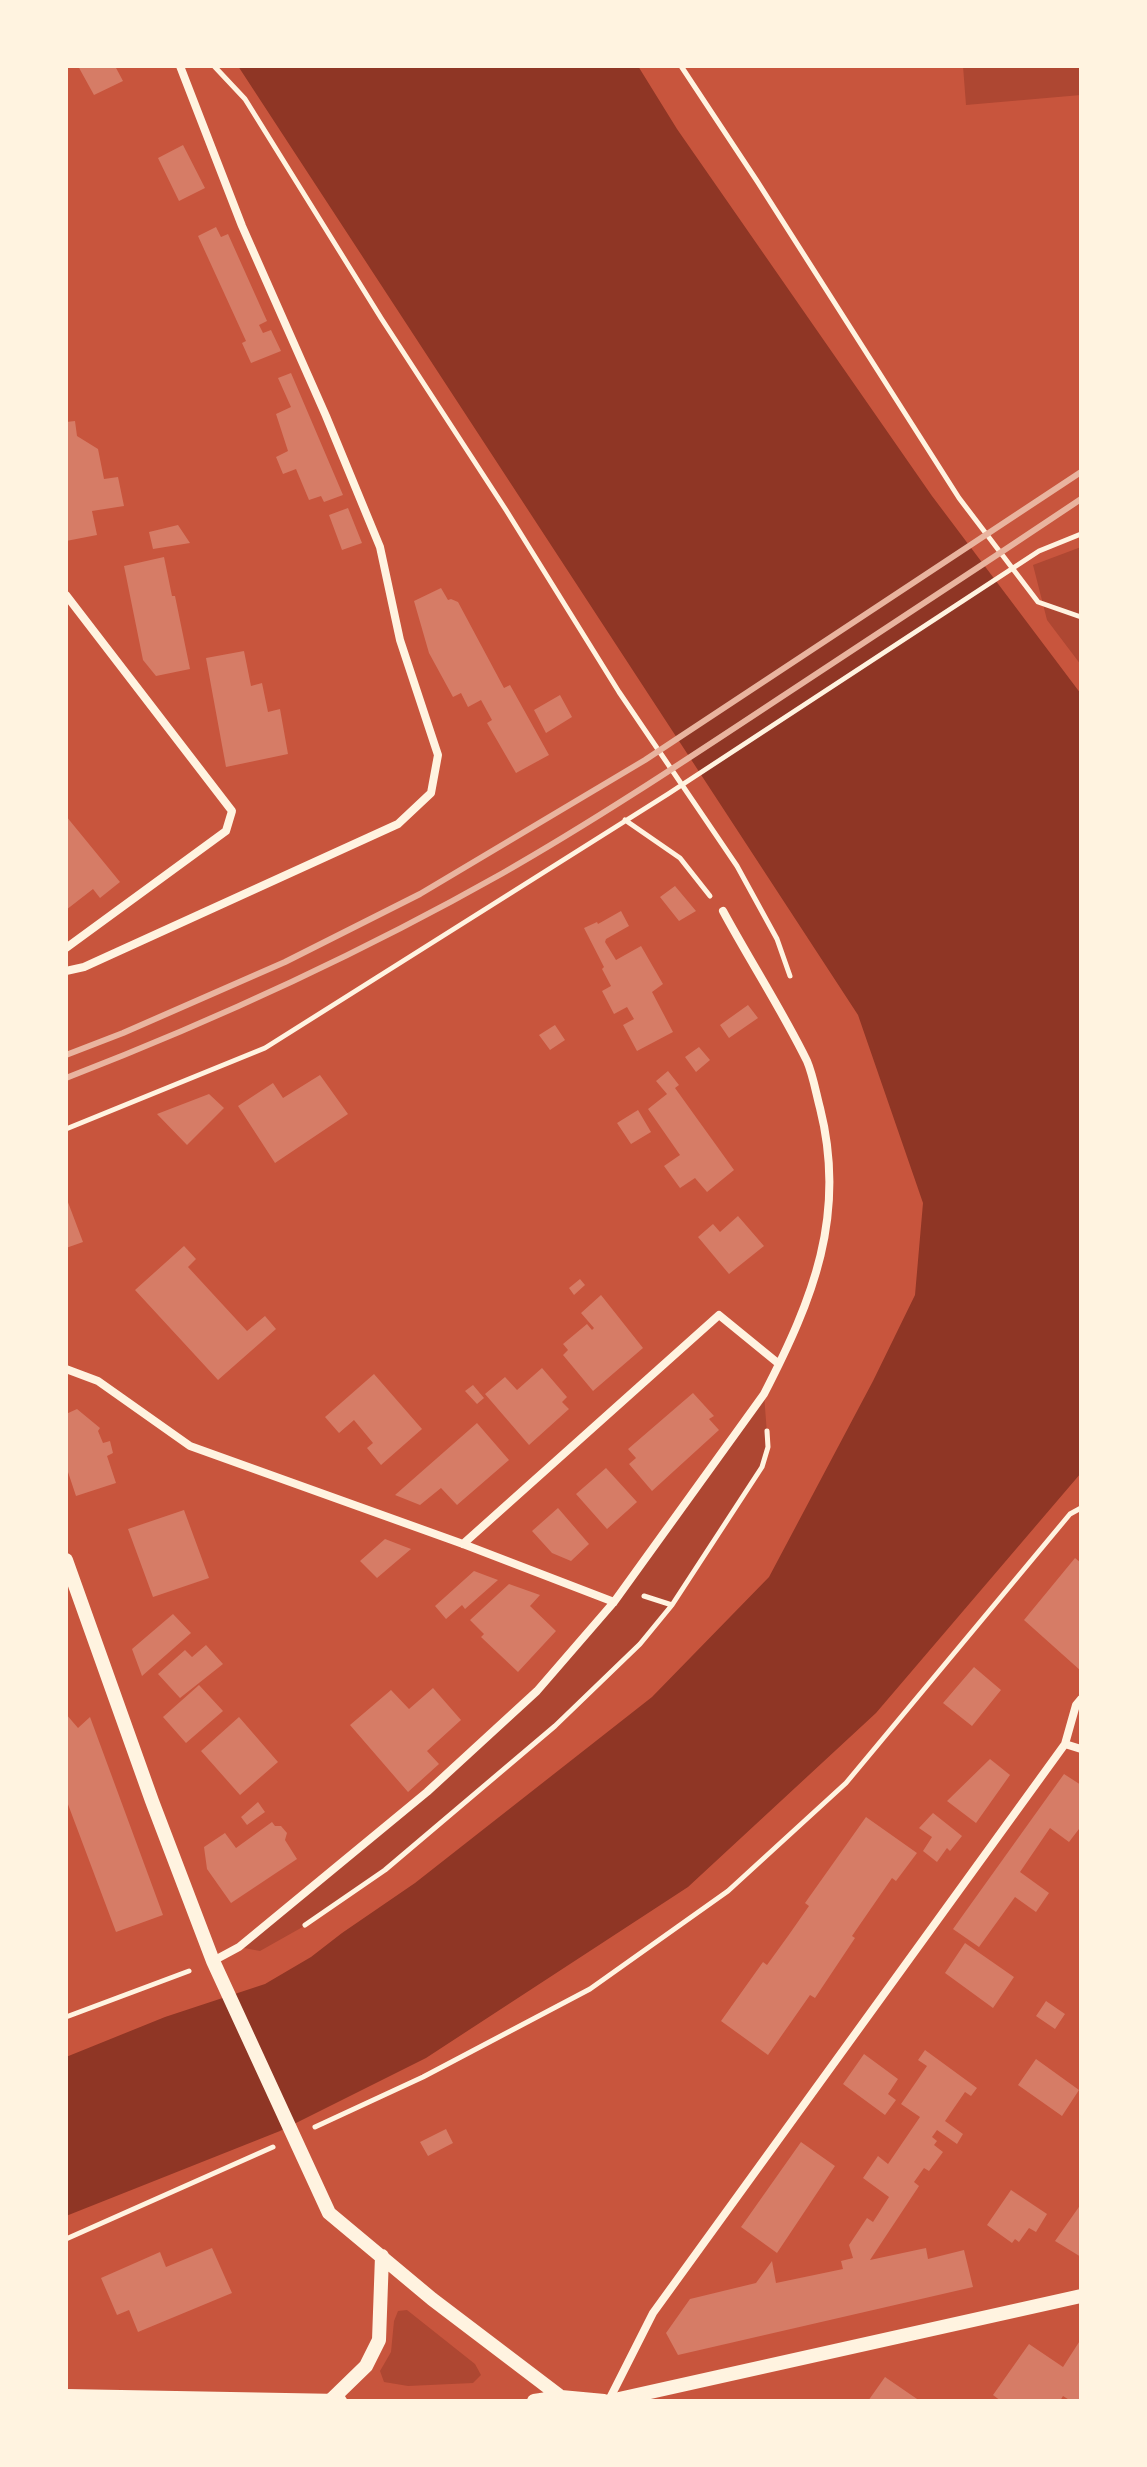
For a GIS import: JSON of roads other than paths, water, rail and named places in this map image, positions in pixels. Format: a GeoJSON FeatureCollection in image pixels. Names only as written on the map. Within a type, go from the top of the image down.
{"type":"FeatureCollection","features":[{"type":"Feature","properties":{"kind":"street"},"geometry":{"type":"LineString","coordinates":[[66,971],[84,967],[398,824],[431,793],[438,755],[400,640],[380,547],[242,226],[180,66]]}},
{"type":"Feature","properties":{"kind":"street"},"geometry":{"type":"LineString","coordinates":[[66,595],[232,811],[226,831],[66,948]]}},
{"type":"Feature","properties":{"kind":"street"},"geometry":{"type":"LineString","coordinates":[[213,1961],[239,1947],[427,1792],[537,1691],[614,1602],[764,1394],[779,1364],[807,1301],[827,1234],[831,1180],[825,1129],[808,1063],[723,911]]}},
{"type":"Feature","properties":{"kind":"street"},"geometry":{"type":"LineString","coordinates":[[463,1544],[719,1315],[779,1364]]}},
{"type":"Feature","properties":{"kind":"street"},"geometry":{"type":"LineString","coordinates":[[66,1369],[98,1381],[190,1446],[614,1602]]}},
{"type":"Feature","properties":{"kind":"street"},"geometry":{"type":"LineString","coordinates":[[66,1560],[213,1961],[329,2213],[432,2299],[561,2397]]}},
{"type":"Feature","properties":{"kind":"street"},"geometry":{"type":"LineString","coordinates":[[607,2401],[653,2313],[1065,1744],[1076,1705],[1081,1699]]}},
{"type":"Feature","properties":{"kind":"street"},"geometry":{"type":"LineString","coordinates":[[1065,1744],[1081,1749]]}},
{"type":"Feature","properties":{"kind":"street"},"geometry":{"type":"LineString","coordinates":[[330,2401],[366,2366],[379,2340],[382,2256]]}},
{"type":"Feature","properties":{"kind":"street"},"geometry":{"type":"LineString","coordinates":[[534,2401],[561,2397],[607,2401],[1081,2296]]}},
{"type":"Feature","properties":{"kind":"street"},"geometry":{"type":"LineString","coordinates":[[66,2396],[340,2401]]}},
{"type":"Feature","properties":{"kind":"railway"},"geometry":{"type":"LineString","coordinates":[[66,1055],[285,962],[420,894],[645,760],[1081,472]]}},
{"type":"Feature","properties":{"kind":"railway"},"geometry":{"type":"LineString","coordinates":[[66,1078],[178,1033],[288,983],[397,930],[503,873],[648,785],[1081,499]]}}]}
